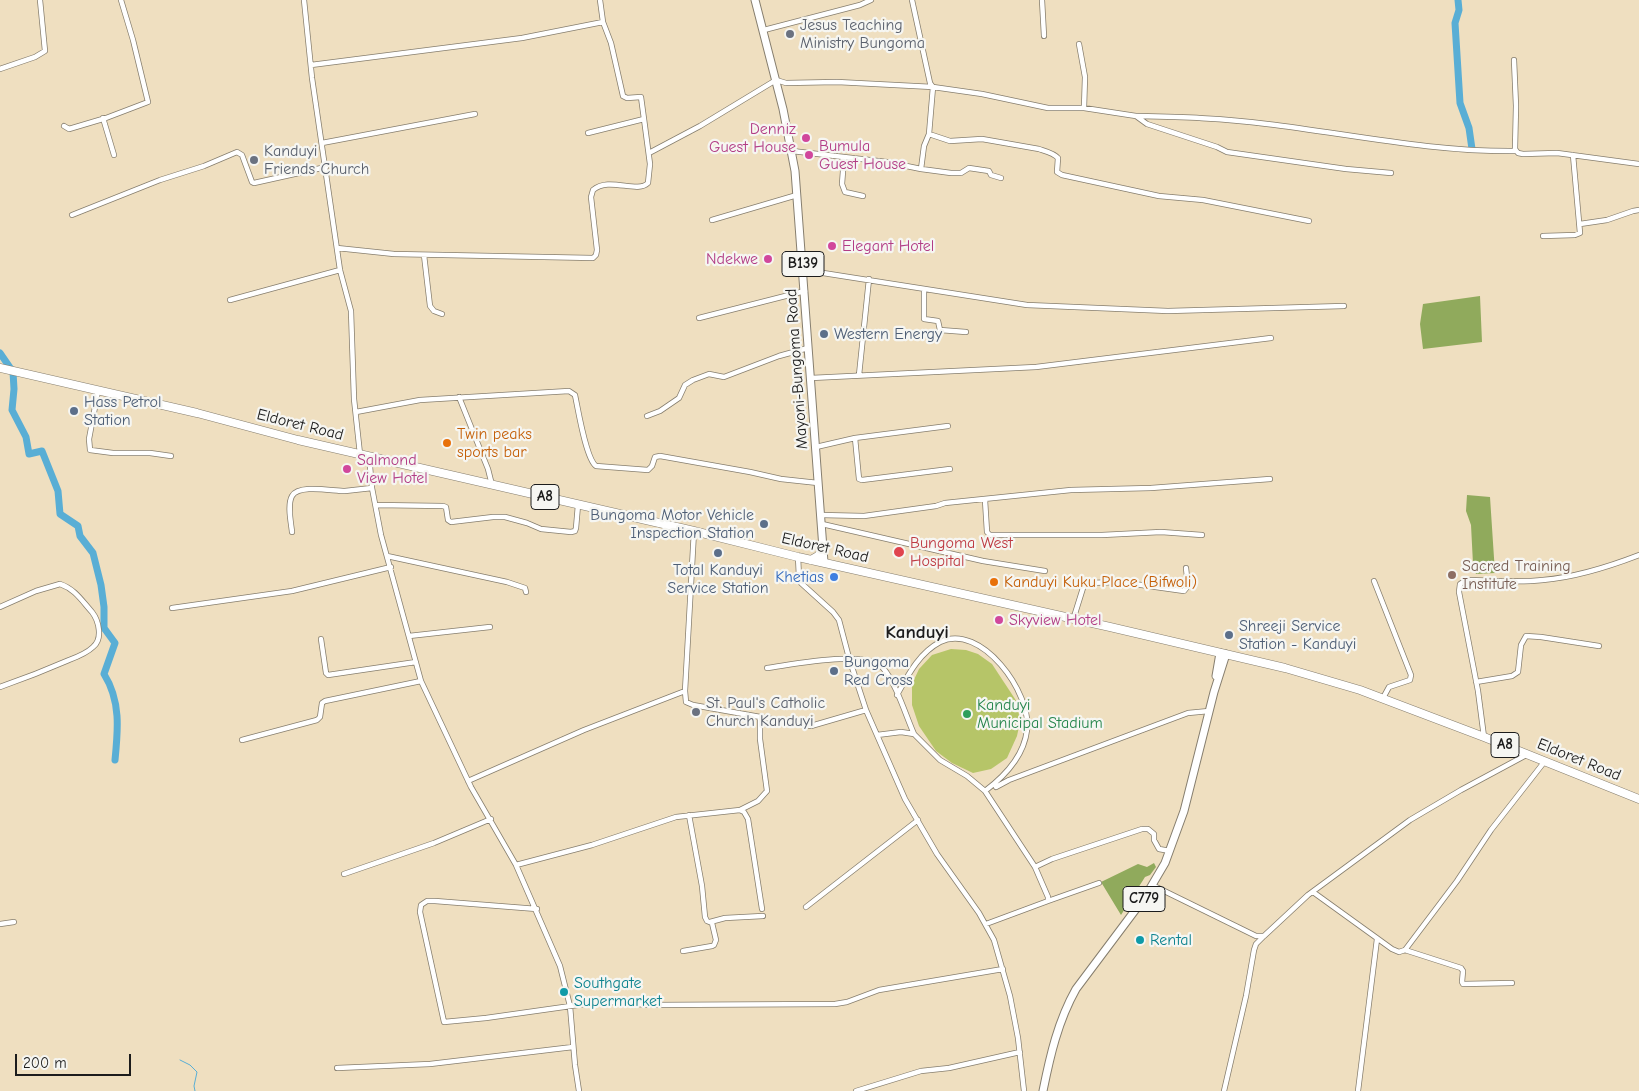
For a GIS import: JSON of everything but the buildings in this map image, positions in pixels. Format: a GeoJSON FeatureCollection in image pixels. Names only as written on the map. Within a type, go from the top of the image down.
{"type":"FeatureCollection","features":[{"type":"Feature","properties":{"kind":"highway","name":"Eldoret Road"},"geometry":{"type":"LineString","coordinates":[[0,368],[798,557],[1318,677],[1383,698],[1639,799]]}},
{"type":"Feature","properties":{"kind":"highway"},"geometry":{"type":"LineString","coordinates":[[811,560],[818,556],[823,549]]}},
{"type":"Feature","properties":{"kind":"main road","name":"Mayoni-Bungoma Road"},"geometry":{"type":"LineString","coordinates":[[755,0],[764,30],[792,151],[804,270],[822,528]]}},
{"type":"Feature","properties":{"kind":"main road"},"geometry":{"type":"LineString","coordinates":[[822,528],[826,563]]}},
{"type":"Feature","properties":{"kind":"main road"},"geometry":{"type":"LineString","coordinates":[[822,528],[826,563]]}},
{"type":"Feature","properties":{"kind":"main road","name":"C779"},"geometry":{"type":"LineString","coordinates":[[1043,1091],[1050,1054],[1069,1002],[1076,989],[1152,885],[1170,851],[1193,780],[1222,655]]}},
{"type":"Feature","properties":{"kind":"street"},"geometry":{"type":"LineString","coordinates":[[0,69],[42,54],[45,51],[40,0]]}},
{"type":"Feature","properties":{"kind":"street"},"geometry":{"type":"LineString","coordinates":[[64,126],[69,129],[148,102],[121,0]]}},
{"type":"Feature","properties":{"kind":"street"},"geometry":{"type":"LineString","coordinates":[[304,0],[311,65],[340,270],[351,311],[360,454]]}},
{"type":"Feature","properties":{"kind":"street"},"geometry":{"type":"LineString","coordinates":[[337,248],[394,254],[593,258],[597,250],[592,193],[595,188],[607,184],[646,186],[649,181],[649,153],[641,97],[627,98],[623,96],[603,22],[600,0]]}},
{"type":"Feature","properties":{"kind":"street"},"geometry":{"type":"LineString","coordinates":[[764,30],[852,7],[871,0]]}},
{"type":"Feature","properties":{"kind":"street"},"geometry":{"type":"LineString","coordinates":[[912,0],[930,83],[933,87],[929,134],[924,146],[921,169]]}},
{"type":"Feature","properties":{"kind":"street"},"geometry":{"type":"LineString","coordinates":[[1042,0],[1044,36]]}},
{"type":"Feature","properties":{"kind":"street"},"geometry":{"type":"LineString","coordinates":[[311,65],[522,38],[603,22]]}},
{"type":"Feature","properties":{"kind":"street"},"geometry":{"type":"LineString","coordinates":[[1079,44],[1085,77],[1084,108]]}},
{"type":"Feature","properties":{"kind":"street"},"geometry":{"type":"LineString","coordinates":[[1514,60],[1516,151]]}},
{"type":"Feature","properties":{"kind":"street"},"geometry":{"type":"LineString","coordinates":[[649,153],[700,126],[776,80],[786,83],[837,82],[933,87],[982,94],[1048,108],[1084,108],[1136,116],[1233,120],[1365,137],[1399,144],[1468,150],[1516,151],[1523,154],[1550,152],[1639,164]]}},
{"type":"Feature","properties":{"kind":"street"},"geometry":{"type":"LineString","coordinates":[[322,143],[475,114]]}},
{"type":"Feature","properties":{"kind":"street"},"geometry":{"type":"LineString","coordinates":[[1136,116],[1147,124],[1217,147],[1226,152],[1346,169],[1391,173]]}},
{"type":"Feature","properties":{"kind":"street"},"geometry":{"type":"LineString","coordinates":[[103,118],[114,155]]}},
{"type":"Feature","properties":{"kind":"street"},"geometry":{"type":"LineString","coordinates":[[588,134],[644,119]]}},
{"type":"Feature","properties":{"kind":"street"},"geometry":{"type":"LineString","coordinates":[[929,134],[950,141],[970,138],[982,139],[1047,151],[1058,158],[1057,172],[1062,175],[1159,196],[1204,200],[1309,220]]}},
{"type":"Feature","properties":{"kind":"street"},"geometry":{"type":"LineString","coordinates":[[792,151],[887,162],[951,173],[961,173],[968,168],[976,169],[989,171],[991,176],[1001,178]]}},
{"type":"Feature","properties":{"kind":"street"},"geometry":{"type":"LineString","coordinates":[[72,215],[238,152],[242,155],[254,183],[326,167]]}},
{"type":"Feature","properties":{"kind":"street"},"geometry":{"type":"LineString","coordinates":[[1543,236],[1578,235],[1580,233],[1573,155]]}},
{"type":"Feature","properties":{"kind":"street"},"geometry":{"type":"LineString","coordinates":[[844,158],[842,188],[845,192],[862,196]]}},
{"type":"Feature","properties":{"kind":"street"},"geometry":{"type":"LineString","coordinates":[[712,220],[797,196]]}},
{"type":"Feature","properties":{"kind":"street"},"geometry":{"type":"LineString","coordinates":[[1580,224],[1607,220],[1639,210]]}},
{"type":"Feature","properties":{"kind":"street"},"geometry":{"type":"LineString","coordinates":[[424,255],[430,306],[434,311],[442,314]]}},
{"type":"Feature","properties":{"kind":"street"},"geometry":{"type":"LineString","coordinates":[[230,300],[340,270]]}},
{"type":"Feature","properties":{"kind":"street"},"geometry":{"type":"LineString","coordinates":[[804,270],[1011,303],[1205,311],[1344,306]]}},
{"type":"Feature","properties":{"kind":"street"},"geometry":{"type":"LineString","coordinates":[[860,375],[869,279]]}},
{"type":"Feature","properties":{"kind":"street"},"geometry":{"type":"LineString","coordinates":[[924,289],[924,319],[938,321],[940,330],[966,332]]}},
{"type":"Feature","properties":{"kind":"street"},"geometry":{"type":"LineString","coordinates":[[699,318],[804,291]]}},
{"type":"Feature","properties":{"kind":"street"},"geometry":{"type":"LineString","coordinates":[[811,378],[1036,366],[1271,338]]}},
{"type":"Feature","properties":{"kind":"street"},"geometry":{"type":"LineString","coordinates":[[647,416],[660,411],[679,398],[686,383],[706,374],[724,377],[779,356],[808,348]]}},
{"type":"Feature","properties":{"kind":"street"},"geometry":{"type":"LineString","coordinates":[[98,390],[89,439],[90,450],[171,456]]}},
{"type":"Feature","properties":{"kind":"street"},"geometry":{"type":"LineString","coordinates":[[356,412],[420,400],[572,392],[575,395],[591,460],[593,464],[600,467],[648,470],[655,458],[660,456],[782,479],[818,483]]}},
{"type":"Feature","properties":{"kind":"street"},"geometry":{"type":"LineString","coordinates":[[459,397],[488,469],[492,485]]}},
{"type":"Feature","properties":{"kind":"street"},"geometry":{"type":"LineString","coordinates":[[816,447],[854,438],[948,426]]}},
{"type":"Feature","properties":{"kind":"street"},"geometry":{"type":"LineString","coordinates":[[854,438],[859,479],[862,480],[950,469]]}},
{"type":"Feature","properties":{"kind":"street"},"geometry":{"type":"LineString","coordinates":[[369,456],[372,488],[381,535],[421,681],[468,781],[516,865],[537,909],[560,966],[570,1006],[579,1091]]}},
{"type":"Feature","properties":{"kind":"street"},"geometry":{"type":"LineString","coordinates":[[821,515],[875,515],[945,503],[1071,490],[1151,488],[1270,479]]}},
{"type":"Feature","properties":{"kind":"street"},"geometry":{"type":"LineString","coordinates":[[292,532],[290,502],[293,494],[305,489],[348,491],[372,488]]}},
{"type":"Feature","properties":{"kind":"street"},"geometry":{"type":"LineString","coordinates":[[985,500],[988,532],[990,535],[1102,535],[1161,532],[1202,535]]}},
{"type":"Feature","properties":{"kind":"street"},"geometry":{"type":"LineString","coordinates":[[376,505],[443,506],[446,507],[448,520],[451,522],[505,517],[527,522],[541,529],[571,532],[575,532],[578,505]]}},
{"type":"Feature","properties":{"kind":"street"},"geometry":{"type":"LineString","coordinates":[[822,528],[1045,572]]}},
{"type":"Feature","properties":{"kind":"street"},"geometry":{"type":"LineString","coordinates":[[694,531],[685,691],[686,702],[760,718],[811,726],[866,710]]}},
{"type":"Feature","properties":{"kind":"street"},"geometry":{"type":"LineString","coordinates":[[1484,737],[1459,592],[1462,581],[1543,580],[1572,576],[1606,567],[1639,555]]}},
{"type":"Feature","properties":{"kind":"street"},"geometry":{"type":"LineString","coordinates":[[387,556],[507,582],[525,588],[526,592]]}},
{"type":"Feature","properties":{"kind":"street"},"geometry":{"type":"LineString","coordinates":[[798,557],[801,582],[839,620],[866,710],[905,799],[937,854],[986,924],[994,940],[1010,996],[1020,1052],[1024,1091]]}},
{"type":"Feature","properties":{"kind":"street"},"geometry":{"type":"LineString","coordinates":[[172,608],[292,591],[391,567]]}},
{"type":"Feature","properties":{"kind":"street"},"geometry":{"type":"LineString","coordinates":[[1073,620],[1083,588],[1088,583],[1120,582],[1184,591],[1188,586],[1186,568]]}},
{"type":"Feature","properties":{"kind":"street"},"geometry":{"type":"LineString","coordinates":[[1374,581],[1411,675],[1410,680],[1389,687],[1383,698]]}},
{"type":"Feature","properties":{"kind":"street"},"geometry":{"type":"LineString","coordinates":[[0,607],[36,591],[60,584],[74,590],[96,617],[99,631],[98,640],[93,647],[82,654],[0,688]]}},
{"type":"Feature","properties":{"kind":"street"},"geometry":{"type":"LineString","coordinates":[[409,636],[490,627]]}},
{"type":"Feature","properties":{"kind":"street"},"geometry":{"type":"LineString","coordinates":[[1476,682],[1512,676],[1518,672],[1521,645],[1526,636],[1599,646]]}},
{"type":"Feature","properties":{"kind":"street"},"geometry":{"type":"LineString","coordinates":[[321,639],[326,673],[328,675],[416,662]]}},
{"type":"Feature","properties":{"kind":"street"},"geometry":{"type":"LineString","coordinates":[[897,695],[916,663],[927,652],[948,640],[960,639],[970,641],[998,660],[1022,700],[1027,717],[1027,729],[1023,746],[1008,772],[986,792]]}},
{"type":"Feature","properties":{"kind":"street"},"geometry":{"type":"LineString","coordinates":[[767,668],[849,658],[878,662],[890,679],[914,734],[940,760],[967,776],[986,792],[1035,867],[1048,901]]}},
{"type":"Feature","properties":{"kind":"street"},"geometry":{"type":"LineString","coordinates":[[242,740],[317,720],[320,716],[321,706],[325,701],[421,681]]}},
{"type":"Feature","properties":{"kind":"street"},"geometry":{"type":"LineString","coordinates":[[468,781],[584,730],[685,691]]}},
{"type":"Feature","properties":{"kind":"street"},"geometry":{"type":"LineString","coordinates":[[986,792],[1009,780],[1188,713],[1209,711]]}},
{"type":"Feature","properties":{"kind":"street"},"geometry":{"type":"LineString","coordinates":[[516,865],[592,845],[676,817],[740,810],[758,801],[767,791],[760,739],[760,718]]}},
{"type":"Feature","properties":{"kind":"street"},"geometry":{"type":"LineString","coordinates":[[877,736],[901,732],[914,734]]}},
{"type":"Feature","properties":{"kind":"street"},"geometry":{"type":"LineString","coordinates":[[1224,1091],[1256,944],[1313,892],[1410,820],[1528,754]]}},
{"type":"Feature","properties":{"kind":"street"},"geometry":{"type":"LineString","coordinates":[[1404,950],[1452,887],[1491,830],[1544,761]]}},
{"type":"Feature","properties":{"kind":"street"},"geometry":{"type":"LineString","coordinates":[[740,810],[748,819],[762,909]]}},
{"type":"Feature","properties":{"kind":"street"},"geometry":{"type":"LineString","coordinates":[[683,951],[714,945],[716,940],[710,922],[705,917],[702,886],[689,815]]}},
{"type":"Feature","properties":{"kind":"street"},"geometry":{"type":"LineString","coordinates":[[344,874],[434,843],[491,819]]}},
{"type":"Feature","properties":{"kind":"street"},"geometry":{"type":"LineString","coordinates":[[806,907],[918,820]]}},
{"type":"Feature","properties":{"kind":"street"},"geometry":{"type":"LineString","coordinates":[[1035,867],[1052,859],[1142,829],[1148,829],[1154,834],[1154,840],[1159,849],[1170,851]]}},
{"type":"Feature","properties":{"kind":"street"},"geometry":{"type":"LineString","coordinates":[[986,924],[1099,883]]}},
{"type":"Feature","properties":{"kind":"street"},"geometry":{"type":"LineString","coordinates":[[1152,885],[1256,936],[1264,936]]}},
{"type":"Feature","properties":{"kind":"street"},"geometry":{"type":"LineString","coordinates":[[1313,892],[1396,951],[1404,950],[1461,968],[1463,971],[1463,984],[1512,983]]}},
{"type":"Feature","properties":{"kind":"street"},"geometry":{"type":"LineString","coordinates":[[537,909],[435,901],[422,903],[419,910],[443,1020],[447,1022],[612,1002],[657,1005],[835,1004],[848,1002],[879,990],[1003,968]]}},
{"type":"Feature","properties":{"kind":"street"},"geometry":{"type":"LineString","coordinates":[[710,922],[725,918],[763,916]]}},
{"type":"Feature","properties":{"kind":"street"},"geometry":{"type":"LineString","coordinates":[[0,924],[14,922]]}},
{"type":"Feature","properties":{"kind":"street"},"geometry":{"type":"LineString","coordinates":[[1358,1091],[1377,939]]}},
{"type":"Feature","properties":{"kind":"street"},"geometry":{"type":"LineString","coordinates":[[337,1068],[447,1062],[573,1047]]}},
{"type":"Feature","properties":{"kind":"street"},"geometry":{"type":"LineString","coordinates":[[856,1091],[921,1071],[949,1068],[1020,1052]]}},
{"type":"Feature","properties":{"kind":"green space"},"geometry":{"type":"Polygon","coordinates":[[[1480,296],[1482,342],[1423,349],[1420,324],[1423,304],[1480,296]]]}},
{"type":"Feature","properties":{"kind":"green space"},"geometry":{"type":"Polygon","coordinates":[[[1467,495],[1490,497],[1495,573],[1476,574],[1473,564],[1471,525],[1466,511],[1467,495]]]}},
{"type":"Feature","properties":{"kind":"green space","name":"Kanduyi Municipal Stadium"},"geometry":{"type":"Polygon","coordinates":[[[951,649],[966,650],[978,654],[992,664],[1017,702],[1020,722],[1017,736],[1007,758],[991,769],[973,773],[952,763],[936,751],[919,726],[912,705],[912,684],[919,669],[932,655],[951,649]]]}},
{"type":"Feature","properties":{"kind":"green space"},"geometry":{"type":"Polygon","coordinates":[[[1154,863],[1156,867],[1150,875],[1145,877],[1121,915],[1101,882],[1138,864],[1147,867],[1154,863]]]}},
{"type":"Feature","properties":{"kind":"waterway"},"geometry":{"type":"LineString","coordinates":[[1458,0],[1459,10],[1455,23],[1460,103],[1469,128],[1472,149]]}},
{"type":"Feature","properties":{"kind":"waterway"},"geometry":{"type":"LineString","coordinates":[[0,353],[13,372],[12,410],[26,437],[29,454],[42,451],[58,491],[60,514],[78,526],[80,536],[93,553],[101,585],[104,628],[115,643],[104,674],[116,705],[117,738],[115,760]]}},
{"type":"Feature","properties":{"kind":"waterway"},"geometry":{"type":"LineString","coordinates":[[180,1060],[190,1065],[197,1072],[194,1086],[195,1091]]}},
{"type":"Feature","properties":{"kind":"place","name":"Jesus Teaching Ministry Bungoma"},"geometry":{"type":"Point","coordinates":[790,34]}},
{"type":"Feature","properties":{"kind":"place","name":"Denniz Guest House"},"geometry":{"type":"Point","coordinates":[806,138]}},
{"type":"Feature","properties":{"kind":"place","name":"Bumula Guest House"},"geometry":{"type":"Point","coordinates":[809,155]}},
{"type":"Feature","properties":{"kind":"place","name":"Kanduyi Friends Church"},"geometry":{"type":"Point","coordinates":[254,160]}},
{"type":"Feature","properties":{"kind":"place","name":"Elegant Hotel"},"geometry":{"type":"Point","coordinates":[832,246]}},
{"type":"Feature","properties":{"kind":"place","name":"Ndekwe"},"geometry":{"type":"Point","coordinates":[768,259]}},
{"type":"Feature","properties":{"kind":"place","name":"Western Energy"},"geometry":{"type":"Point","coordinates":[824,334]}},
{"type":"Feature","properties":{"kind":"place","name":"Hass Petrol Station"},"geometry":{"type":"Point","coordinates":[74,411]}},
{"type":"Feature","properties":{"kind":"place","name":"Twin peaks sports bar"},"geometry":{"type":"Point","coordinates":[447,443]}},
{"type":"Feature","properties":{"kind":"place","name":"Salmond View Hotel"},"geometry":{"type":"Point","coordinates":[347,469]}},
{"type":"Feature","properties":{"kind":"place","name":"Bungoma Motor Vehicle Inspection Station"},"geometry":{"type":"Point","coordinates":[764,524]}},
{"type":"Feature","properties":{"kind":"place","name":"Bungoma West Hospital"},"geometry":{"type":"Point","coordinates":[899,552]}},
{"type":"Feature","properties":{"kind":"place","name":"Total Kanduyi Service Station"},"geometry":{"type":"Point","coordinates":[718,553]}},
{"type":"Feature","properties":{"kind":"place","name":"Sacred Training Institute"},"geometry":{"type":"Point","coordinates":[1452,575]}},
{"type":"Feature","properties":{"kind":"place","name":"Khetias"},"geometry":{"type":"Point","coordinates":[834,577]}},
{"type":"Feature","properties":{"kind":"place","name":"Kanduyi Kuku Place (Bifwoli)"},"geometry":{"type":"Point","coordinates":[994,582]}},
{"type":"Feature","properties":{"kind":"place","name":"Skyview Hotel"},"geometry":{"type":"Point","coordinates":[999,620]}},
{"type":"Feature","properties":{"kind":"place","name":"Shreeji Service Station - Kanduyi"},"geometry":{"type":"Point","coordinates":[1229,635]}},
{"type":"Feature","properties":{"kind":"place","name":"Bungoma Red Cross"},"geometry":{"type":"Point","coordinates":[834,671]}},
{"type":"Feature","properties":{"kind":"place","name":"St. Paul's Catholic Church Kanduyi"},"geometry":{"type":"Point","coordinates":[696,712]}},
{"type":"Feature","properties":{"kind":"place","name":"Kanduyi Municipal Stadium"},"geometry":{"type":"Point","coordinates":[967,714]}},
{"type":"Feature","properties":{"kind":"place","name":"Rental"},"geometry":{"type":"Point","coordinates":[1140,940]}},
{"type":"Feature","properties":{"kind":"place","name":"Southgate Supermarket"},"geometry":{"type":"Point","coordinates":[564,992]}},
{"type":"Feature","properties":{"kind":"district","name":"Kanduyi"},"geometry":{"type":"Point","coordinates":[917,633]}}]}
